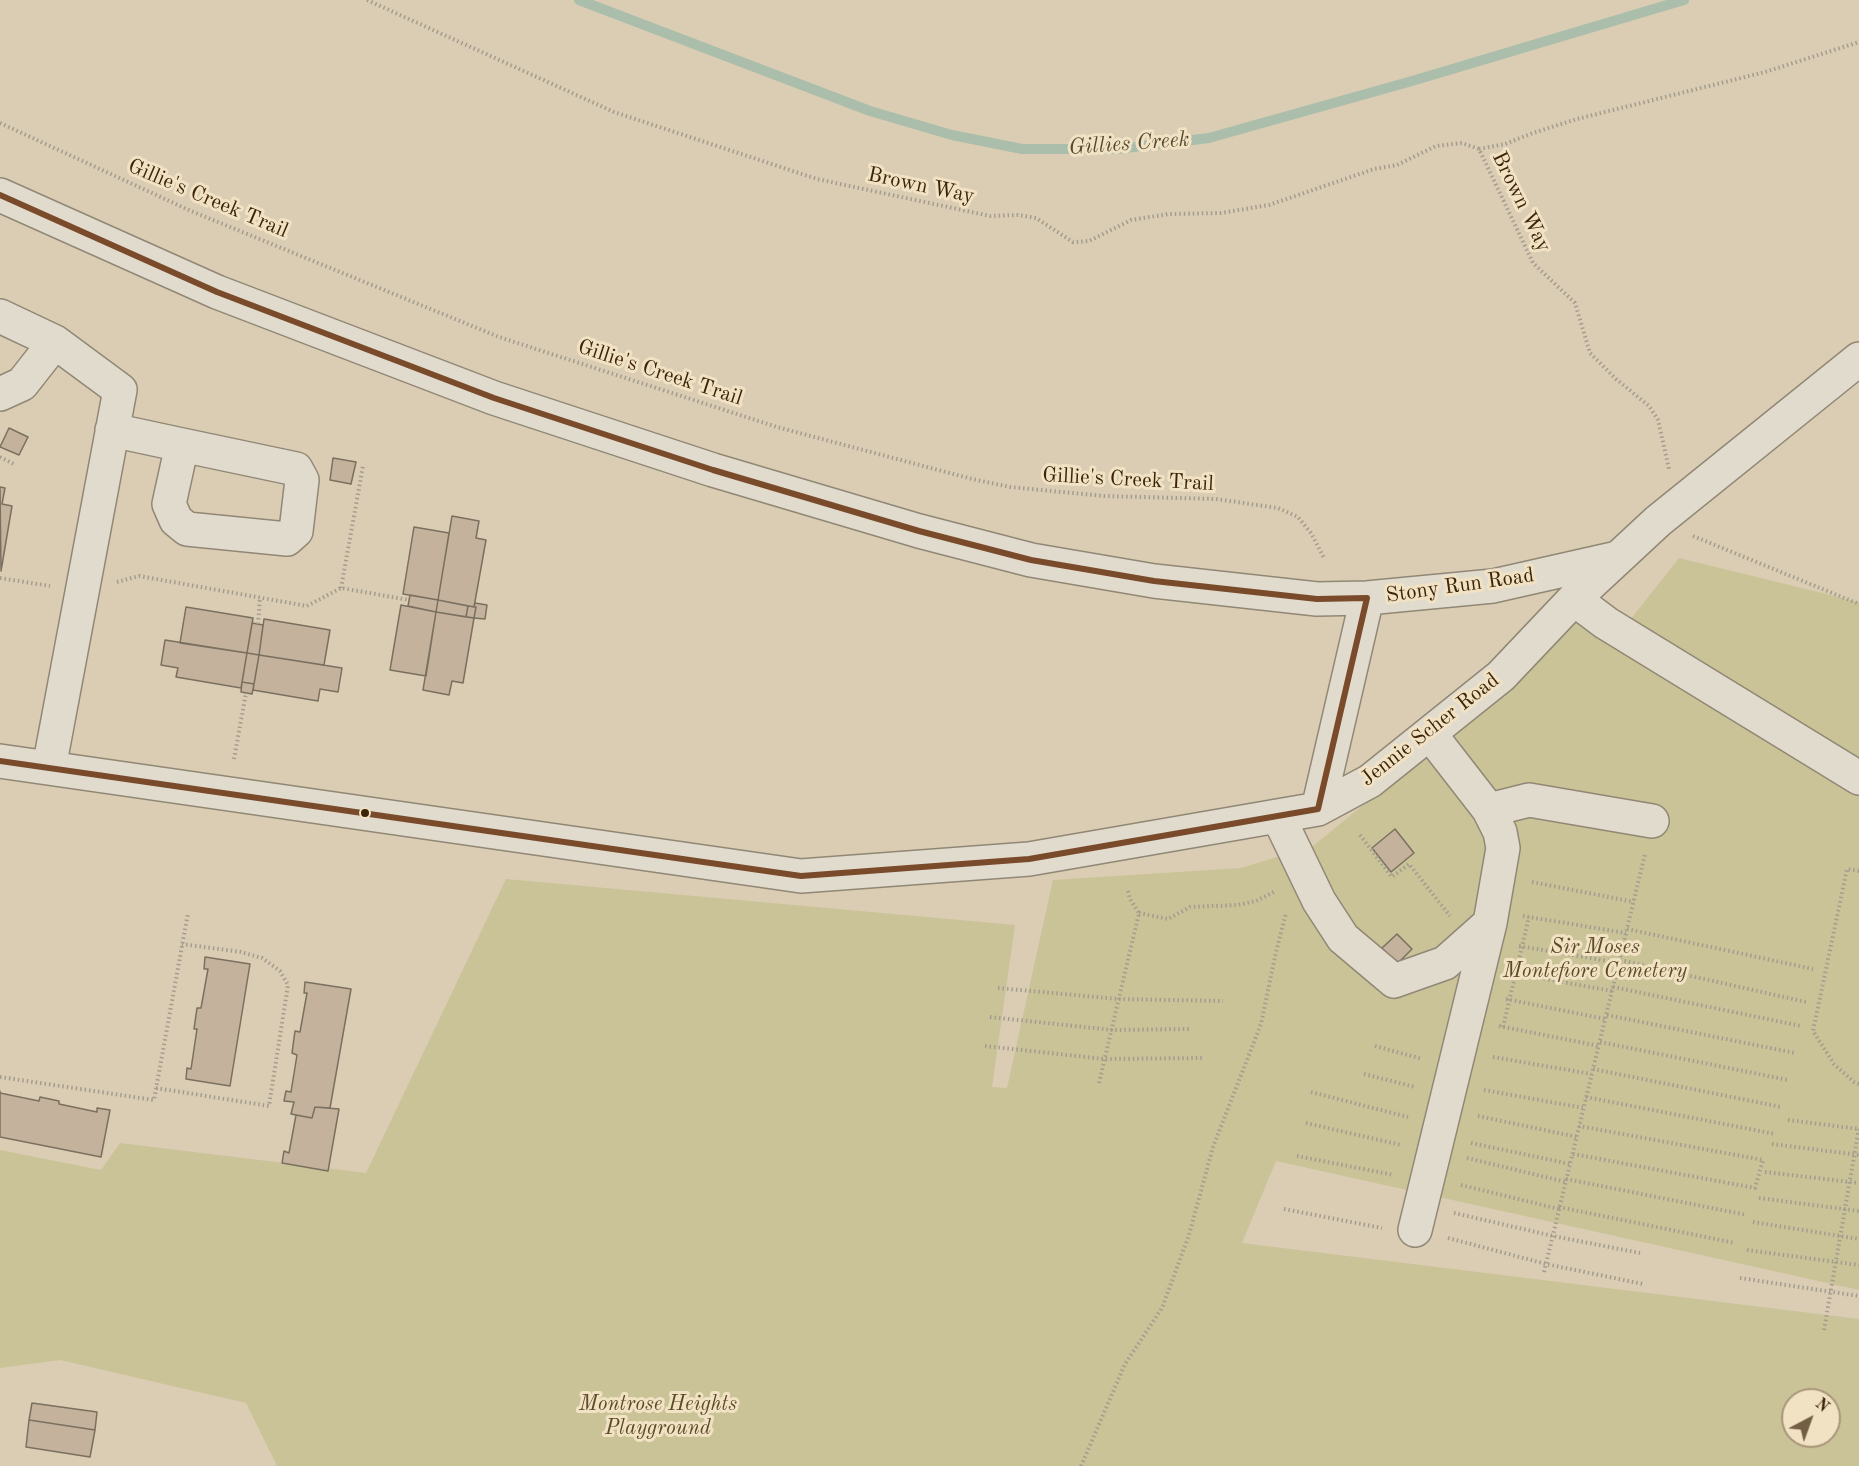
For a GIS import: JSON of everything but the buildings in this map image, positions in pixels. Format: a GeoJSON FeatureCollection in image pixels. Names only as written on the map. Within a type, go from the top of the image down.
{"type":"FeatureCollection","features":[{"type":"Feature","properties":{"kind":"street","name":"Stony Run Road"},"geometry":{"type":"LineString","coordinates":[[0,195],[228,296],[494,398],[713,470],[919,531],[1031,560],[1166,582],[1317,599],[1367,598],[1493,586],[1617,558]]}},
{"type":"Feature","properties":{"kind":"street"},"geometry":{"type":"LineString","coordinates":[[0,316],[55,342],[120,390],[49,768]]}},
{"type":"Feature","properties":{"kind":"street"},"geometry":{"type":"LineString","coordinates":[[0,394],[21,384],[55,342]]}},
{"type":"Feature","properties":{"kind":"street","name":"Jennie Scher Road"},"geometry":{"type":"LineString","coordinates":[[0,761],[801,876],[1029,859],[1318,809],[1370,781],[1501,676],[1574,599],[1617,558],[1859,359]]}},
{"type":"Feature","properties":{"kind":"street"},"geometry":{"type":"LineString","coordinates":[[112,430],[182,445]]}},
{"type":"Feature","properties":{"kind":"street"},"geometry":{"type":"LineString","coordinates":[[1318,809],[1367,598]]}},
{"type":"Feature","properties":{"kind":"street"},"geometry":{"type":"LineString","coordinates":[[1574,599],[1606,623],[1859,778]]}},
{"type":"Feature","properties":{"kind":"street"},"geometry":{"type":"LineString","coordinates":[[1430,734],[1489,810],[1500,832],[1503,848],[1453,1073]]}},
{"type":"Feature","properties":{"kind":"street"},"geometry":{"type":"LineString","coordinates":[[1489,810],[1529,800],[1652,821]]}},
{"type":"Feature","properties":{"kind":"street"},"geometry":{"type":"LineString","coordinates":[[1278,816],[1319,901],[1342,938],[1394,981],[1445,963],[1453,1073]]}},
{"type":"Feature","properties":{"kind":"path","name":"Brown Way"},"geometry":{"type":"LineString","coordinates":[[367,0],[614,112],[817,179],[990,216],[1018,215],[1036,218],[1072,242],[1089,241],[1131,219],[1169,214],[1221,213],[1269,205],[1374,169],[1397,165],[1436,146],[1462,143],[1479,149],[1505,144],[1577,119],[1765,72],[1859,42]]}},
{"type":"Feature","properties":{"kind":"path","name":"Gillie's Creek Trail"},"geometry":{"type":"LineString","coordinates":[[0,123],[191,210],[499,337],[777,426],[972,479],[1010,487],[1104,496],[1216,499],[1278,508],[1298,517],[1311,533],[1324,558]]}},
{"type":"Feature","properties":{"kind":"path","name":"Brown Way"},"geometry":{"type":"LineString","coordinates":[[1479,149],[1533,263],[1575,303],[1590,353],[1616,379],[1649,406],[1658,420],[1668,514]]}},
{"type":"Feature","properties":{"kind":"path"},"geometry":{"type":"LineString","coordinates":[[0,457],[14,464]]}},
{"type":"Feature","properties":{"kind":"path"},"geometry":{"type":"LineString","coordinates":[[341,588],[363,466]]}},
{"type":"Feature","properties":{"kind":"path"},"geometry":{"type":"LineString","coordinates":[[1668,514],[1859,604]]}},
{"type":"Feature","properties":{"kind":"path"},"geometry":{"type":"LineString","coordinates":[[107,584],[139,576],[307,606],[341,588],[409,600]]}},
{"type":"Feature","properties":{"kind":"path"},"geometry":{"type":"LineString","coordinates":[[0,578],[59,588]]}},
{"type":"Feature","properties":{"kind":"path"},"geometry":{"type":"LineString","coordinates":[[258,624],[260,598]]}},
{"type":"Feature","properties":{"kind":"path"},"geometry":{"type":"LineString","coordinates":[[234,759],[246,693]]}},
{"type":"Feature","properties":{"kind":"path"},"geometry":{"type":"LineString","coordinates":[[1544,1272],[1652,821]]}},
{"type":"Feature","properties":{"kind":"path"},"geometry":{"type":"LineString","coordinates":[[1360,835],[1392,877],[1409,864],[1453,1073],[1546,1264]]}},
{"type":"Feature","properties":{"kind":"path"},"geometry":{"type":"LineString","coordinates":[[1859,871],[1847,869],[1813,1030],[1834,1064],[1859,1084]]}},
{"type":"Feature","properties":{"kind":"path"},"geometry":{"type":"LineString","coordinates":[[1498,876],[1634,902]]}},
{"type":"Feature","properties":{"kind":"path"},"geometry":{"type":"LineString","coordinates":[[1099,1083],[1139,913],[1128,891]]}},
{"type":"Feature","properties":{"kind":"path"},"geometry":{"type":"LineString","coordinates":[[1139,913],[1168,919],[1190,908],[1238,905],[1256,901]]}},
{"type":"Feature","properties":{"kind":"path"},"geometry":{"type":"LineString","coordinates":[[1081,1466],[1125,1364],[1162,1308],[1189,1236],[1213,1147],[1261,1024],[1288,908]]}},
{"type":"Feature","properties":{"kind":"path"},"geometry":{"type":"LineString","coordinates":[[0,1077],[154,1100],[188,913]]}},
{"type":"Feature","properties":{"kind":"path"},"geometry":{"type":"LineString","coordinates":[[1284,1209],[1405,1232],[1453,1073],[1529,917]]}},
{"type":"Feature","properties":{"kind":"path"},"geometry":{"type":"LineString","coordinates":[[1529,917],[1627,931],[1812,969]]}},
{"type":"Feature","properties":{"kind":"path"},"geometry":{"type":"LineString","coordinates":[[1297,1156],[1453,1073],[1503,1027],[1529,917]]}},
{"type":"Feature","properties":{"kind":"path"},"geometry":{"type":"LineString","coordinates":[[156,1088],[268,1106],[288,985],[280,971],[262,958],[241,952],[182,944]]}},
{"type":"Feature","properties":{"kind":"path"},"geometry":{"type":"LineString","coordinates":[[1453,1073],[1522,946]]}},
{"type":"Feature","properties":{"kind":"path"},"geometry":{"type":"LineString","coordinates":[[1522,946],[1619,962],[1806,1002]]}},
{"type":"Feature","properties":{"kind":"path"},"geometry":{"type":"LineString","coordinates":[[1453,1073],[1516,973]]}},
{"type":"Feature","properties":{"kind":"path"},"geometry":{"type":"LineString","coordinates":[[1516,973],[1613,989],[1801,1026]]}},
{"type":"Feature","properties":{"kind":"path"},"geometry":{"type":"LineString","coordinates":[[998,988],[1118,999],[1223,1001]]}},
{"type":"Feature","properties":{"kind":"path"},"geometry":{"type":"LineString","coordinates":[[1306,1123],[1453,1073],[1510,1000]]}},
{"type":"Feature","properties":{"kind":"path"},"geometry":{"type":"LineString","coordinates":[[1510,1000],[1795,1053]]}},
{"type":"Feature","properties":{"kind":"path"},"geometry":{"type":"LineString","coordinates":[[990,1017],[1112,1030],[1190,1029]]}},
{"type":"Feature","properties":{"kind":"path"},"geometry":{"type":"LineString","coordinates":[[1503,1027],[1788,1080]]}},
{"type":"Feature","properties":{"kind":"path"},"geometry":{"type":"LineString","coordinates":[[985,1046],[1104,1059],[1203,1058]]}},
{"type":"Feature","properties":{"kind":"path"},"geometry":{"type":"LineString","coordinates":[[1375,1046],[1453,1073],[1584,1108]]}},
{"type":"Feature","properties":{"kind":"path"},"geometry":{"type":"LineString","coordinates":[[1364,1074],[1592,1072],[1781,1107]]}},
{"type":"Feature","properties":{"kind":"path"},"geometry":{"type":"LineString","coordinates":[[1453,1073],[1570,1164]]}},
{"type":"Feature","properties":{"kind":"path"},"geometry":{"type":"LineString","coordinates":[[1453,1073],[1566,1181],[1747,1215]]}},
{"type":"Feature","properties":{"kind":"path"},"geometry":{"type":"LineString","coordinates":[[1453,1073],[1559,1208],[1735,1243]]}},
{"type":"Feature","properties":{"kind":"path"},"geometry":{"type":"LineString","coordinates":[[1453,1073],[1552,1236],[1640,1253]]}},
{"type":"Feature","properties":{"kind":"path"},"geometry":{"type":"LineString","coordinates":[[1311,1092],[1453,1073],[1577,1137]]}},
{"type":"Feature","properties":{"kind":"path"},"geometry":{"type":"LineString","coordinates":[[1586,1097],[1775,1134]]}},
{"type":"Feature","properties":{"kind":"path"},"geometry":{"type":"LineString","coordinates":[[1788,1120],[1859,1129],[1857,1155],[1850,1182],[1824,1330]]}},
{"type":"Feature","properties":{"kind":"path"},"geometry":{"type":"LineString","coordinates":[[1573,1154],[1755,1188],[1763,1160],[1580,1125]]}},
{"type":"Feature","properties":{"kind":"path"},"geometry":{"type":"LineString","coordinates":[[1772,1144],[1857,1155]]}},
{"type":"Feature","properties":{"kind":"path"},"geometry":{"type":"LineString","coordinates":[[1765,1172],[1859,1184]]}},
{"type":"Feature","properties":{"kind":"path"},"geometry":{"type":"LineString","coordinates":[[1759,1198],[1859,1211]]}},
{"type":"Feature","properties":{"kind":"path"},"geometry":{"type":"LineString","coordinates":[[1753,1222],[1859,1239]]}},
{"type":"Feature","properties":{"kind":"path"},"geometry":{"type":"LineString","coordinates":[[1747,1250],[1859,1265]]}},
{"type":"Feature","properties":{"kind":"path"},"geometry":{"type":"LineString","coordinates":[[1546,1264],[1642,1284]]}},
{"type":"Feature","properties":{"kind":"path"},"geometry":{"type":"LineString","coordinates":[[1740,1278],[1859,1296]]}},
{"type":"Feature","properties":{"kind":"green space"},"geometry":{"type":"Polygon","coordinates":[[[1679,558],[1859,602],[1859,1290],[1276,1161],[1242,1243],[1859,1319],[1859,1466],[277,1466],[246,1403],[60,1360],[0,1368],[0,1150],[101,1170],[120,1143],[366,1173],[506,879],[1015,925],[992,1087],[1007,1088],[1053,880],[1241,868],[1313,846],[1438,744],[1576,617],[1630,620],[1679,558]]]}},
{"type":"Feature","properties":{"kind":"waterway","name":"Gillies Creek"},"geometry":{"type":"LineString","coordinates":[[579,0],[870,111],[952,135],[1022,149],[1117,149],[1209,138],[1412,81],[1684,0]]}},
{"type":"Feature","properties":{"kind":"transit line"},"geometry":{"type":"LineString","coordinates":[[0,195],[217,292],[494,398],[713,470],[919,531],[1031,560],[1154,581],[1317,599],[1367,598],[1318,809],[1029,859],[801,876],[0,761]]}},
{"type":"Feature","properties":{"kind":"park label","name":"Sir Moses Montefiore Cemetery"},"geometry":{"type":"Point","coordinates":[1595,959]}},
{"type":"Feature","properties":{"kind":"park label","name":"Montrose Heights Playground"},"geometry":{"type":"Point","coordinates":[658,1416]}}]}
